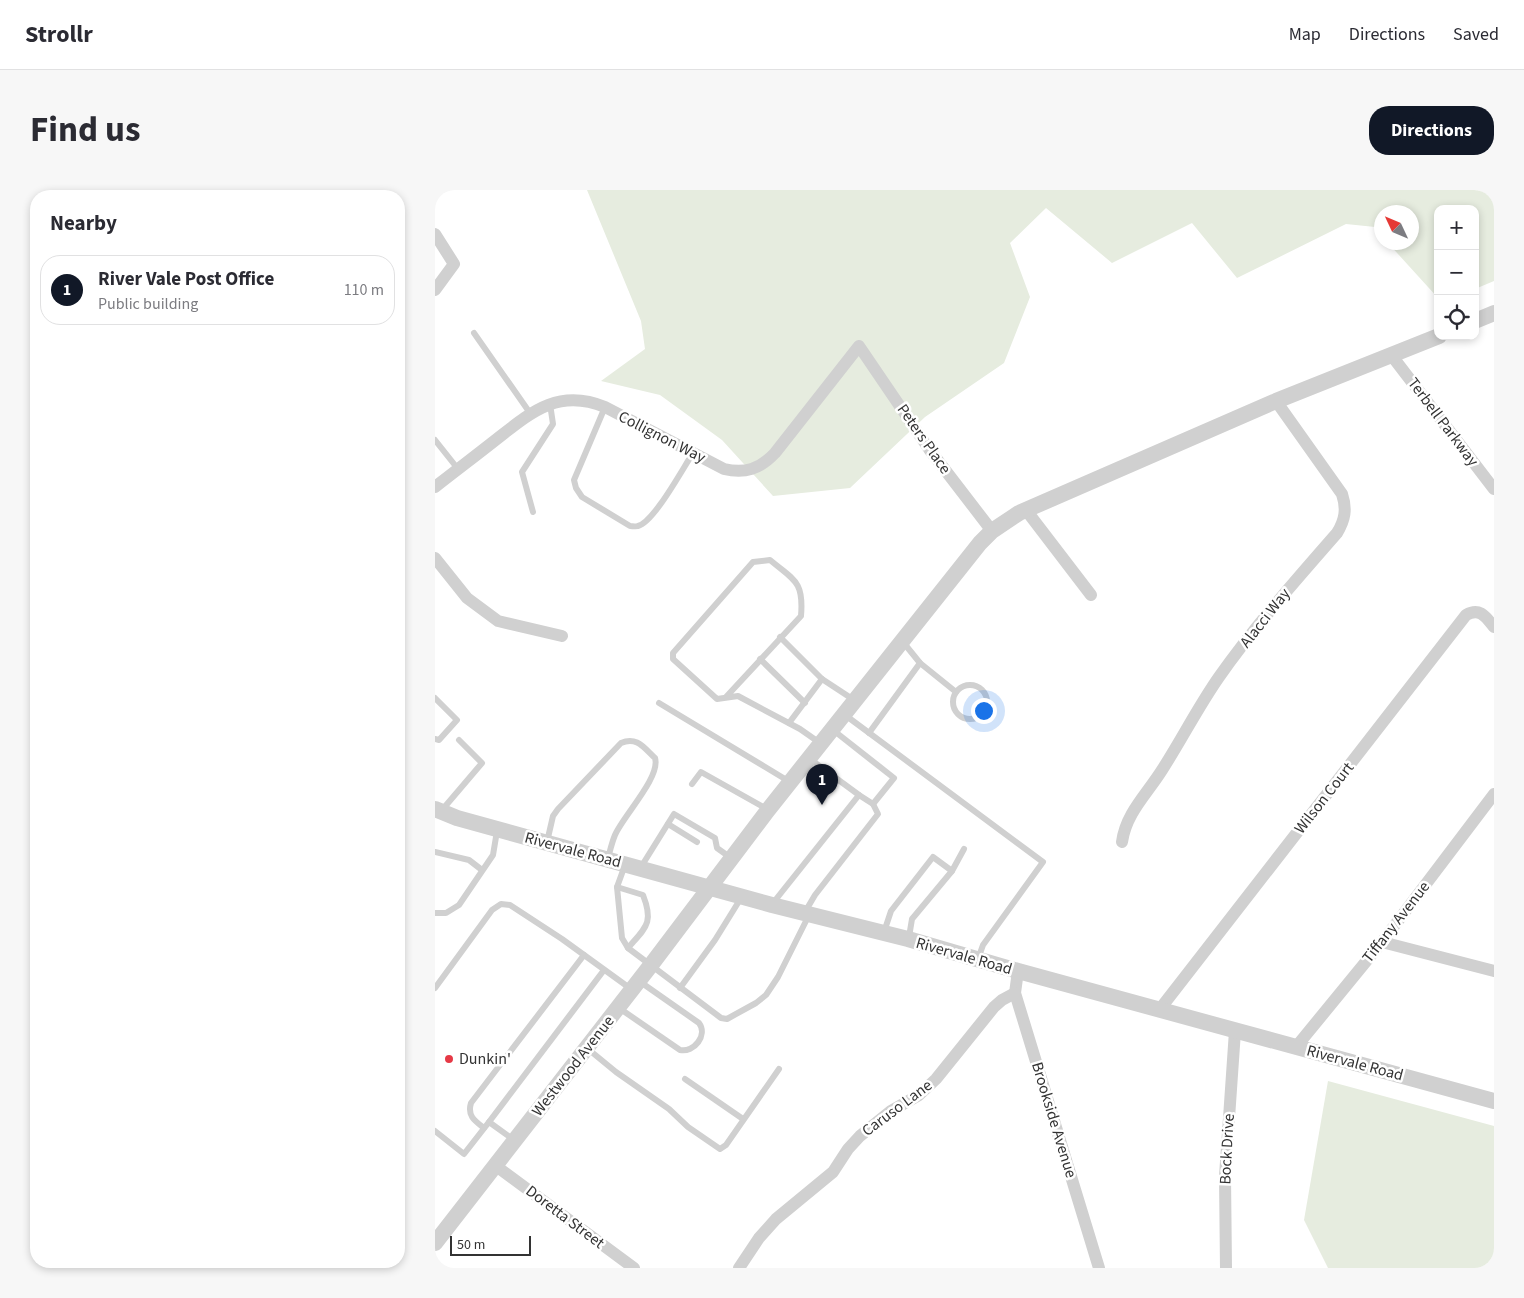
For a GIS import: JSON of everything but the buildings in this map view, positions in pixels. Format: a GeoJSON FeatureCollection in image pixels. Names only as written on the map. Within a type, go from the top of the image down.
{"type":"FeatureCollection","features":[{"type":"Feature","properties":{"kind":"street"},"geometry":{"type":"LineString","coordinates":[[435,234],[454,264],[435,290]]}},
{"type":"Feature","properties":{"kind":"street"},"geometry":{"type":"LineString","coordinates":[[1479,319],[1494,313]]}},
{"type":"Feature","properties":{"kind":"street","name":"Westwood Avenue"},"geometry":{"type":"LineString","coordinates":[[435,1243],[618,1008],[768,810],[980,543],[992,531],[1008,519],[1026,510],[1276,401],[1434,338]]}},
{"type":"Feature","properties":{"kind":"street","name":"Collignon Way"},"geometry":{"type":"LineString","coordinates":[[435,487],[530,413],[550,404],[571,400],[585,401],[605,407],[724,469],[736,472],[753,469],[767,462],[859,346]]}},
{"type":"Feature","properties":{"kind":"street","name":"Peters Place"},"geometry":{"type":"LineString","coordinates":[[859,346],[929,449],[992,531]]}},
{"type":"Feature","properties":{"kind":"street","name":"Terbell Parkway"},"geometry":{"type":"LineString","coordinates":[[1392,356],[1494,489]]}},
{"type":"Feature","properties":{"kind":"street","name":"Alacci Way"},"geometry":{"type":"LineString","coordinates":[[1122,842],[1124,830],[1131,815],[1157,779],[1193,715],[1220,675],[1282,596],[1343,524],[1345,504],[1342,494],[1276,401]]}},
{"type":"Feature","properties":{"kind":"street"},"geometry":{"type":"LineString","coordinates":[[1026,510],[1091,595]]}},
{"type":"Feature","properties":{"kind":"street"},"geometry":{"type":"LineString","coordinates":[[435,558],[467,598],[498,621],[561,636]]}},
{"type":"Feature","properties":{"kind":"street","name":"Wilson Court"},"geometry":{"type":"LineString","coordinates":[[1160,1009],[1466,615],[1472,612],[1484,614],[1494,627]]}},
{"type":"Feature","properties":{"kind":"street","name":"Tiffany Avenue"},"geometry":{"type":"LineString","coordinates":[[1296,1047],[1382,942],[1494,794]]}},
{"type":"Feature","properties":{"kind":"street","name":"Rivervale Road"},"geometry":{"type":"LineString","coordinates":[[438,810],[457,818],[710,888],[883,933],[1494,1101]]}},
{"type":"Feature","properties":{"kind":"street"},"geometry":{"type":"LineString","coordinates":[[1382,942],[1494,971]]}},
{"type":"Feature","properties":{"kind":"street","name":"Brookside Avenue"},"geometry":{"type":"LineString","coordinates":[[1018,971],[1015,993],[1099,1268]]}},
{"type":"Feature","properties":{"kind":"street","name":"Caruso Lane"},"geometry":{"type":"LineString","coordinates":[[739,1268],[759,1238],[776,1220],[833,1172],[848,1149],[860,1136],[873,1124],[924,1090],[936,1079],[994,1007],[1015,993]]}},
{"type":"Feature","properties":{"kind":"street","name":"Bock Drive"},"geometry":{"type":"LineString","coordinates":[[1226,1268],[1225,1176],[1235,1031]]}},
{"type":"Feature","properties":{"kind":"street","name":"Doretta Street"},"geometry":{"type":"LineString","coordinates":[[496,1166],[634,1268]]}},
{"type":"Feature","properties":{"kind":"lane"},"geometry":{"type":"LineString","coordinates":[[473,333],[530,413]]}},
{"type":"Feature","properties":{"kind":"lane"},"geometry":{"type":"LineString","coordinates":[[533,512],[522,472],[553,424],[550,404]]}},
{"type":"Feature","properties":{"kind":"lane"},"geometry":{"type":"LineString","coordinates":[[605,407],[575,480],[576,488],[582,497],[630,526],[637,527],[644,523],[665,497],[693,453]]}},
{"type":"Feature","properties":{"kind":"lane"},"geometry":{"type":"LineString","coordinates":[[435,440],[458,469]]}},
{"type":"Feature","properties":{"kind":"lane"},"geometry":{"type":"LineString","coordinates":[[726,697],[801,616],[802,598],[798,583],[770,560],[753,562],[673,658],[717,699],[738,696],[789,723],[821,744]]}},
{"type":"Feature","properties":{"kind":"lane"},"geometry":{"type":"LineString","coordinates":[[780,637],[823,680],[855,701]]}},
{"type":"Feature","properties":{"kind":"lane"},"geometry":{"type":"LineString","coordinates":[[902,641],[920,663],[956,692]]}},
{"type":"Feature","properties":{"kind":"lane"},"geometry":{"type":"LineString","coordinates":[[760,659],[805,703]]}},
{"type":"Feature","properties":{"kind":"lane"},"geometry":{"type":"LineString","coordinates":[[869,733],[920,663]]}},
{"type":"Feature","properties":{"kind":"lane"},"geometry":{"type":"LineString","coordinates":[[789,723],[823,680]]}},
{"type":"Feature","properties":{"kind":"lane"},"geometry":{"type":"LineString","coordinates":[[972,685],[982,690],[987,701],[984,712],[974,718],[960,716],[956,712],[953,702],[956,692],[972,685]]}},
{"type":"Feature","properties":{"kind":"lane"},"geometry":{"type":"LineString","coordinates":[[435,698],[457,720],[439,740],[435,739]]}},
{"type":"Feature","properties":{"kind":"lane"},"geometry":{"type":"LineString","coordinates":[[659,703],[791,782]]}},
{"type":"Feature","properties":{"kind":"lane"},"geometry":{"type":"LineString","coordinates":[[844,714],[1043,862],[983,944],[978,960]]}},
{"type":"Feature","properties":{"kind":"lane"},"geometry":{"type":"LineString","coordinates":[[832,729],[894,778],[873,804]]}},
{"type":"Feature","properties":{"kind":"lane"},"geometry":{"type":"LineString","coordinates":[[438,810],[482,763],[459,740]]}},
{"type":"Feature","properties":{"kind":"lane"},"geometry":{"type":"LineString","coordinates":[[547,842],[553,816],[557,809],[621,743],[629,740],[635,741],[655,758],[656,766],[651,779],[614,836],[608,859]]}},
{"type":"Feature","properties":{"kind":"lane"},"geometry":{"type":"LineString","coordinates":[[717,848],[715,838],[674,814],[617,887],[622,938],[628,948],[721,1018],[727,1019],[756,1003],[766,995],[778,977],[815,895],[878,814],[873,804],[809,758]]}},
{"type":"Feature","properties":{"kind":"lane"},"geometry":{"type":"LineString","coordinates":[[692,784],[701,772],[768,810]]}},
{"type":"Feature","properties":{"kind":"lane"},"geometry":{"type":"LineString","coordinates":[[772,905],[859,794]]}},
{"type":"Feature","properties":{"kind":"lane"},"geometry":{"type":"LineString","coordinates":[[667,824],[697,842]]}},
{"type":"Feature","properties":{"kind":"lane"},"geometry":{"type":"LineString","coordinates":[[435,913],[446,913],[459,904],[493,855],[498,829]]}},
{"type":"Feature","properties":{"kind":"lane"},"geometry":{"type":"LineString","coordinates":[[708,848],[717,848],[732,858]]}},
{"type":"Feature","properties":{"kind":"lane"},"geometry":{"type":"LineString","coordinates":[[908,940],[912,919],[952,871],[964,849]]}},
{"type":"Feature","properties":{"kind":"lane"},"geometry":{"type":"LineString","coordinates":[[435,852],[469,860],[482,870]]}},
{"type":"Feature","properties":{"kind":"lane"},"geometry":{"type":"LineString","coordinates":[[883,933],[891,911],[933,857],[952,871]]}},
{"type":"Feature","properties":{"kind":"lane"},"geometry":{"type":"LineString","coordinates":[[617,887],[643,894],[649,916],[646,926],[628,948]]}},
{"type":"Feature","properties":{"kind":"lane"},"geometry":{"type":"LineString","coordinates":[[680,988],[715,940],[741,896]]}},
{"type":"Feature","properties":{"kind":"lane"},"geometry":{"type":"LineString","coordinates":[[435,988],[492,910],[501,904],[510,905],[604,970],[635,985],[699,1023],[702,1031],[701,1038],[695,1046],[685,1051],[680,1050],[618,1008]]}},
{"type":"Feature","properties":{"kind":"lane"},"geometry":{"type":"LineString","coordinates":[[484,1128],[471,1117],[469,1108],[471,1103],[584,955]]}},
{"type":"Feature","properties":{"kind":"lane"},"geometry":{"type":"LineString","coordinates":[[435,1132],[464,1154],[604,970]]}},
{"type":"Feature","properties":{"kind":"lane"},"geometry":{"type":"LineString","coordinates":[[587,1048],[616,1072],[669,1109],[688,1127],[720,1149],[725,1145],[779,1068]]}},
{"type":"Feature","properties":{"kind":"lane"},"geometry":{"type":"LineString","coordinates":[[685,1080],[743,1119]]}},
{"type":"Feature","properties":{"kind":"lane"},"geometry":{"type":"LineString","coordinates":[[489,1122],[515,1141]]}},
{"type":"Feature","properties":{"kind":"shaded area"},"geometry":{"type":"Polygon","coordinates":[[[587,190],[1494,190],[1494,281],[1479,287],[1479,205],[1434,205],[1434,294],[1394,250],[1419,250],[1419,205],[1374,205],[1374,227],[1346,224],[1237,278],[1192,223],[1112,263],[1046,208],[1010,243],[1030,297],[1004,363],[925,417],[850,488],[773,496],[722,440],[660,395],[601,381],[645,349],[641,321],[587,190]]]}},
{"type":"Feature","properties":{"kind":"shaded area"},"geometry":{"type":"Polygon","coordinates":[[[1328,1081],[1494,1126],[1494,1268],[1328,1268],[1304,1220],[1328,1081]]]}},
{"type":"Feature","properties":{"kind":"place","name":"River Vale Post Office"},"geometry":{"type":"Point","coordinates":[822,805]}},
{"type":"Feature","properties":{"kind":"place","name":"Dunkin'"},"geometry":{"type":"Point","coordinates":[449,1059]}}]}
